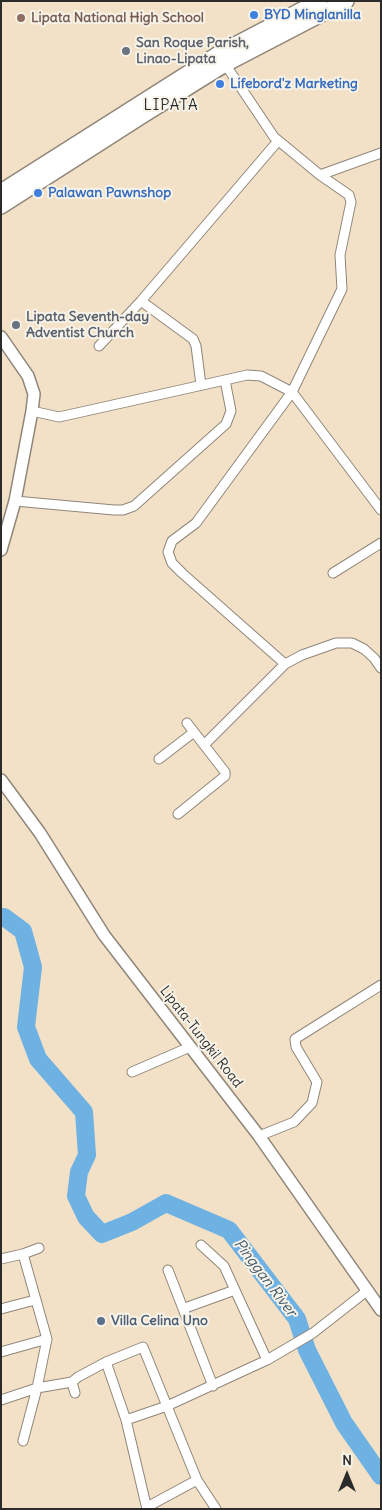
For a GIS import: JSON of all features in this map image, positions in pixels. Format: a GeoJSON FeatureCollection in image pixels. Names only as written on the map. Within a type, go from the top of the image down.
{"type":"FeatureCollection","features":[{"type":"Feature","properties":{"kind":"highway"},"geometry":{"type":"LineString","coordinates":[[1,206],[225,64],[332,3]]}},
{"type":"Feature","properties":{"kind":"highway"},"geometry":{"type":"LineString","coordinates":[[1,192],[220,53],[332,3]]}},
{"type":"Feature","properties":{"kind":"street"},"geometry":{"type":"LineString","coordinates":[[225,64],[278,141],[349,196],[351,200],[340,255],[342,289],[292,392],[196,523],[172,541],[168,552],[172,563],[182,573],[285,664]]}},
{"type":"Feature","properties":{"kind":"street"},"geometry":{"type":"LineString","coordinates":[[100,346],[278,141]]}},
{"type":"Feature","properties":{"kind":"street"},"geometry":{"type":"LineString","coordinates":[[320,175],[381,154]]}},
{"type":"Feature","properties":{"kind":"street"},"geometry":{"type":"LineString","coordinates":[[141,301],[193,339],[196,346],[201,385]]}},
{"type":"Feature","properties":{"kind":"street"},"geometry":{"type":"LineString","coordinates":[[1,336],[28,376],[34,394],[15,501],[1,550]]}},
{"type":"Feature","properties":{"kind":"street"},"geometry":{"type":"LineString","coordinates":[[32,411],[59,416],[225,380],[247,376],[261,376],[292,392],[381,510]]}},
{"type":"Feature","properties":{"kind":"street"},"geometry":{"type":"LineString","coordinates":[[15,501],[114,510],[123,510],[134,506],[226,424],[231,411],[225,380]]}},
{"type":"Feature","properties":{"kind":"street"},"geometry":{"type":"LineString","coordinates":[[332,573],[381,543]]}},
{"type":"Feature","properties":{"kind":"street"},"geometry":{"type":"LineString","coordinates":[[204,745],[285,664],[319,648],[336,643],[352,642],[364,649],[381,668]]}},
{"type":"Feature","properties":{"kind":"street"},"geometry":{"type":"LineString","coordinates":[[178,814],[225,776],[225,772],[187,723]]}},
{"type":"Feature","properties":{"kind":"street"},"geometry":{"type":"LineString","coordinates":[[158,758],[194,732]]}},
{"type":"Feature","properties":{"kind":"street","name":"Lipata-Tungkil Road"},"geometry":{"type":"LineString","coordinates":[[1,780],[40,833],[104,935],[259,1136],[381,1310]]}},
{"type":"Feature","properties":{"kind":"street"},"geometry":{"type":"LineString","coordinates":[[259,1136],[294,1122],[312,1103],[317,1082],[296,1047],[296,1039],[381,985]]}},
{"type":"Feature","properties":{"kind":"street"},"geometry":{"type":"LineString","coordinates":[[132,1072],[190,1047]]}},
{"type":"Feature","properties":{"kind":"street"},"geometry":{"type":"LineString","coordinates":[[201,1245],[224,1266],[267,1360]]}},
{"type":"Feature","properties":{"kind":"street"},"geometry":{"type":"LineString","coordinates":[[1,1259],[39,1248]]}},
{"type":"Feature","properties":{"kind":"street"},"geometry":{"type":"LineString","coordinates":[[23,1254],[47,1338],[37,1388],[23,1441]]}},
{"type":"Feature","properties":{"kind":"street"},"geometry":{"type":"LineString","coordinates":[[168,1270],[185,1308],[213,1386]]}},
{"type":"Feature","properties":{"kind":"street"},"geometry":{"type":"LineString","coordinates":[[185,1308],[235,1290]]}},
{"type":"Feature","properties":{"kind":"street"},"geometry":{"type":"LineString","coordinates":[[126,1420],[167,1406],[267,1360],[310,1335],[368,1290]]}},
{"type":"Feature","properties":{"kind":"street"},"geometry":{"type":"LineString","coordinates":[[1,1309],[35,1300]]}},
{"type":"Feature","properties":{"kind":"street"},"geometry":{"type":"LineString","coordinates":[[1,1352],[47,1338]]}},
{"type":"Feature","properties":{"kind":"street"},"geometry":{"type":"LineString","coordinates":[[1,1400],[37,1388],[72,1382],[106,1362],[143,1347],[197,1480],[216,1509]]}},
{"type":"Feature","properties":{"kind":"street"},"geometry":{"type":"LineString","coordinates":[[106,1362],[126,1420],[147,1508],[197,1480]]}},
{"type":"Feature","properties":{"kind":"street"},"geometry":{"type":"LineString","coordinates":[[72,1382],[74,1393]]}},
{"type":"Feature","properties":{"kind":"waterway","name":"Pinggan River"},"geometry":{"type":"LineString","coordinates":[[1,917],[4,917],[23,931],[33,967],[26,1027],[38,1059],[84,1112],[87,1155],[79,1172],[76,1196],[86,1217],[102,1234],[132,1222],[166,1203],[229,1230],[297,1319],[307,1350],[344,1423],[381,1476]]}},
{"type":"Feature","properties":{"kind":"place","name":"BYD Minglanilla"},"geometry":{"type":"Point","coordinates":[254,15]}},
{"type":"Feature","properties":{"kind":"place","name":"Lipata National High School"},"geometry":{"type":"Point","coordinates":[21,18]}},
{"type":"Feature","properties":{"kind":"place","name":"San Roque Parish, Linao-Lipata"},"geometry":{"type":"Point","coordinates":[126,51]}},
{"type":"Feature","properties":{"kind":"place","name":"Lifebord'z Marketing"},"geometry":{"type":"Point","coordinates":[220,84]}},
{"type":"Feature","properties":{"kind":"place","name":"Palawan Pawnshop"},"geometry":{"type":"Point","coordinates":[38,193]}},
{"type":"Feature","properties":{"kind":"place","name":"Lipata Seventh-day Adventist Church"},"geometry":{"type":"Point","coordinates":[16,325]}},
{"type":"Feature","properties":{"kind":"place","name":"Villa Celina Uno"},"geometry":{"type":"Point","coordinates":[101,1321]}},
{"type":"Feature","properties":{"kind":"district","name":"LIPATA"},"geometry":{"type":"Point","coordinates":[171,106]}}]}
